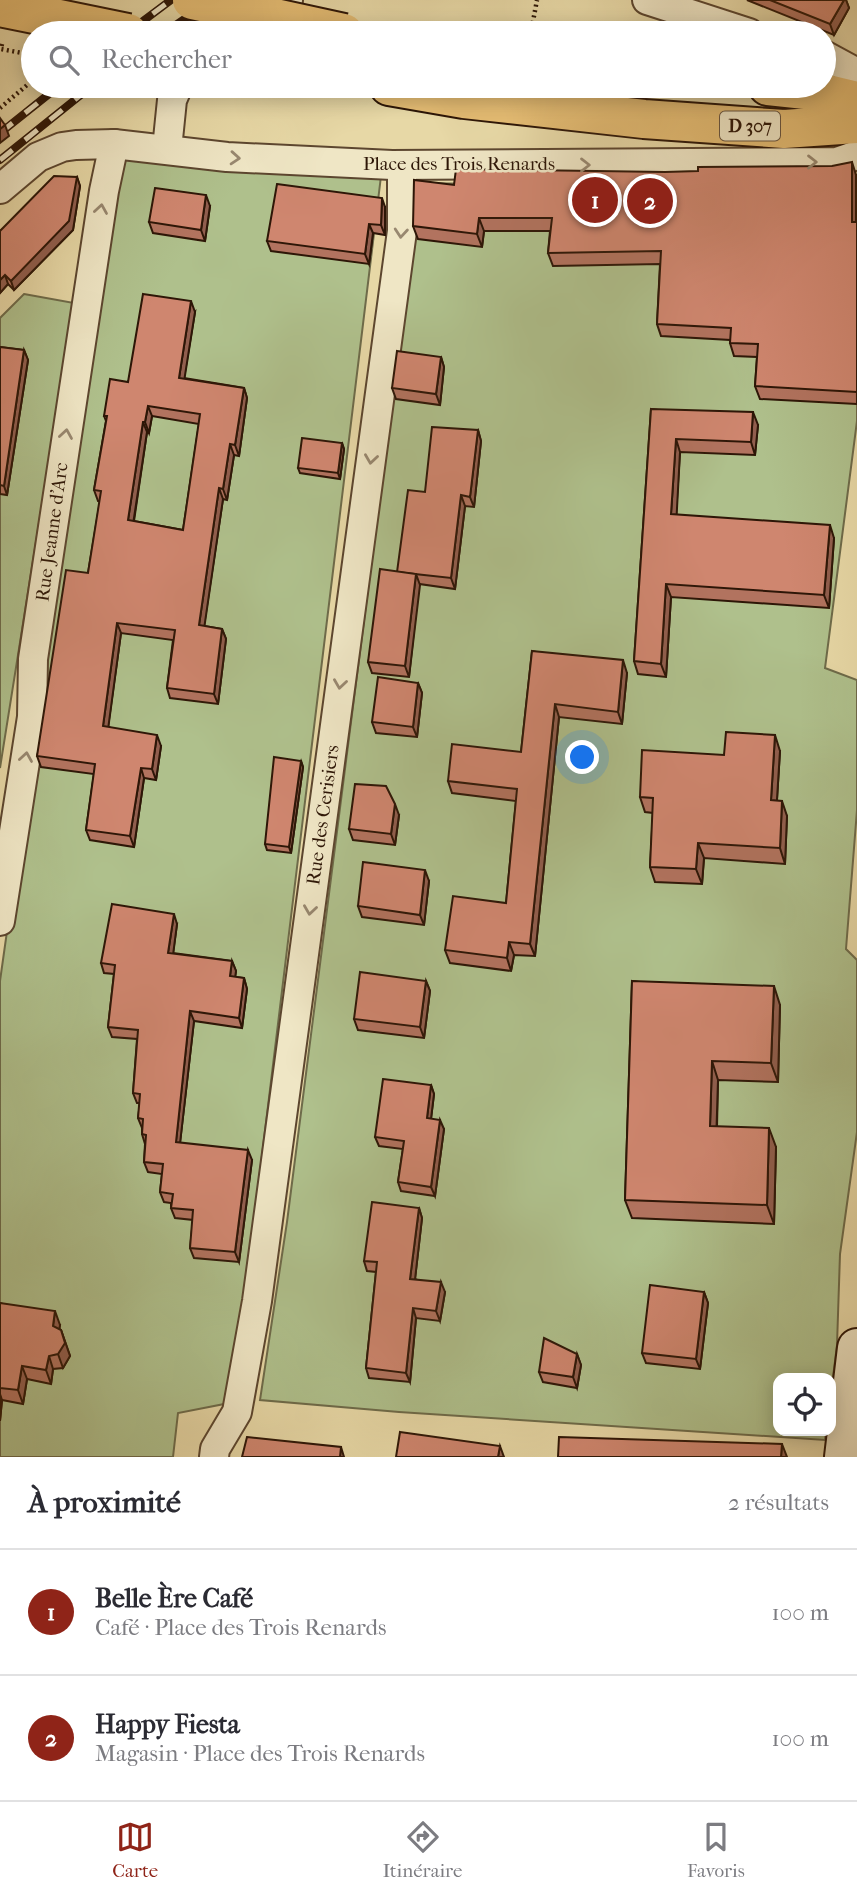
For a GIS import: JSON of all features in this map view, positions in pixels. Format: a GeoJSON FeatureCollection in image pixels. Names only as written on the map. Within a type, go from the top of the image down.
{"type":"FeatureCollection","features":[{"type":"Feature","properties":{"kind":"main road"},"geometry":{"type":"LineString","coordinates":[[192,0],[289,21]]}},
{"type":"Feature","properties":{"kind":"main road"},"geometry":{"type":"LineString","coordinates":[[0,7],[69,21]]}},
{"type":"Feature","properties":{"kind":"main road","name":"D 307"},"geometry":{"type":"LineString","coordinates":[[836,96],[857,101]]}},
{"type":"Feature","properties":{"kind":"main road","name":"D 307"},"geometry":{"type":"LineString","coordinates":[[458,98],[644,119],[784,129],[857,124]]}},
{"type":"Feature","properties":{"kind":"main road"},"geometry":{"type":"LineString","coordinates":[[844,1457],[857,1348]]}},
{"type":"Feature","properties":{"kind":"street"},"geometry":{"type":"LineString","coordinates":[[258,21],[288,0]]}},
{"type":"Feature","properties":{"kind":"street"},"geometry":{"type":"LineString","coordinates":[[648,0],[712,21]]}},
{"type":"Feature","properties":{"kind":"street"},"geometry":{"type":"LineString","coordinates":[[836,62],[857,73]]}},
{"type":"Feature","properties":{"kind":"street"},"geometry":{"type":"LineString","coordinates":[[167,149],[173,98]]}},
{"type":"Feature","properties":{"kind":"street","name":"Place des Trois Renards"},"geometry":{"type":"LineString","coordinates":[[0,189],[38,157],[62,147],[114,144],[227,157],[402,165],[837,162],[857,155]]}},
{"type":"Feature","properties":{"kind":"street","name":"Rue Jeanne d'Arc"},"geometry":{"type":"LineString","coordinates":[[0,921],[32,717],[33,660],[104,191],[114,144]]}},
{"type":"Feature","properties":{"kind":"street","name":"Rue des Cerisiers"},"geometry":{"type":"LineString","coordinates":[[214,1457],[215,1449],[237,1412],[257,1301],[400,244],[402,165]]}},
{"type":"Feature","properties":{"kind":"path"},"geometry":{"type":"LineString","coordinates":[[533,21],[537,0]]}},
{"type":"Feature","properties":{"kind":"path"},"geometry":{"type":"LineString","coordinates":[[0,108],[21,90]]}},
{"type":"Feature","properties":{"kind":"green space"},"geometry":{"type":"Polygon","coordinates":[[[116,159],[381,176],[234,1386],[224,1404],[178,1413],[173,1457],[0,1457],[0,981],[116,159]]]}},
{"type":"Feature","properties":{"kind":"green space"},"geometry":{"type":"Polygon","coordinates":[[[420,183],[857,190],[857,421],[825,668],[857,680],[857,810],[846,949],[857,960],[857,1132],[840,1254],[834,1373],[773,1373],[773,1436],[825,1436],[825,1440],[399,1412],[260,1400],[287,1222],[420,183]]]}},
{"type":"Feature","properties":{"kind":"green space"},"geometry":{"type":"Polygon","coordinates":[[[24,294],[74,303],[0,768],[0,318],[24,294]]]}},
{"type":"Feature","properties":{"kind":"building"},"geometry":{"type":"Polygon","coordinates":[[[770,0],[844,0],[832,21],[822,21],[770,0]]]}},
{"type":"Feature","properties":{"kind":"building"},"geometry":{"type":"Polygon","coordinates":[[[852,162],[852,222],[857,222],[857,392],[755,386],[758,344],[730,343],[731,328],[657,324],[661,251],[548,253],[552,218],[479,218],[477,234],[413,226],[414,180],[454,185],[456,169],[665,172],[698,171],[698,167],[832,166],[852,162]]]}},
{"type":"Feature","properties":{"kind":"building"},"geometry":{"type":"Polygon","coordinates":[[[54,176],[77,177],[69,221],[11,281],[5,275],[0,280],[0,231],[54,176]]]}},
{"type":"Feature","properties":{"kind":"building"},"geometry":{"type":"Polygon","coordinates":[[[277,184],[382,198],[381,225],[369,224],[365,254],[267,241],[277,184]]]}},
{"type":"Feature","properties":{"kind":"building"},"geometry":{"type":"Polygon","coordinates":[[[155,188],[206,195],[201,230],[149,222],[155,188]]]}},
{"type":"Feature","properties":{"kind":"building"},"geometry":{"type":"Polygon","coordinates":[[[143,294],[191,301],[179,378],[244,388],[235,445],[230,444],[223,489],[219,488],[199,625],[222,629],[214,694],[167,688],[175,630],[117,623],[103,726],[157,735],[152,769],[141,768],[130,836],[86,830],[95,764],[37,756],[66,570],[88,573],[101,491],[94,490],[107,416],[104,416],[110,379],[128,382],[143,294]],[[148,406],[143,422],[128,520],[183,530],[200,414],[148,406]]]}},
{"type":"Feature","properties":{"kind":"building"},"geometry":{"type":"Polygon","coordinates":[[[0,347],[24,350],[4,486],[0,485],[0,347]]]}},
{"type":"Feature","properties":{"kind":"building"},"geometry":{"type":"Polygon","coordinates":[[[397,351],[441,357],[436,394],[392,388],[397,351]]]}},
{"type":"Feature","properties":{"kind":"building"},"geometry":{"type":"Polygon","coordinates":[[[651,409],[753,412],[751,442],[676,439],[671,514],[830,525],[824,595],[666,584],[661,664],[634,661],[651,409]]]}},
{"type":"Feature","properties":{"kind":"building"},"geometry":{"type":"Polygon","coordinates":[[[432,427],[478,430],[470,497],[461,495],[451,578],[397,572],[408,490],[425,492],[432,427]]]}},
{"type":"Feature","properties":{"kind":"building"},"geometry":{"type":"Polygon","coordinates":[[[302,438],[342,443],[338,473],[298,468],[302,438]]]}},
{"type":"Feature","properties":{"kind":"building"},"geometry":{"type":"Polygon","coordinates":[[[380,569],[416,574],[405,666],[368,662],[380,569]]]}},
{"type":"Feature","properties":{"kind":"building"},"geometry":{"type":"Polygon","coordinates":[[[532,651],[623,660],[618,712],[555,704],[530,944],[509,942],[507,958],[445,950],[453,896],[506,903],[517,789],[448,781],[452,744],[521,752],[532,651]]]}},
{"type":"Feature","properties":{"kind":"building"},"geometry":{"type":"Polygon","coordinates":[[[378,677],[418,683],[413,727],[372,722],[378,677]]]}},
{"type":"Feature","properties":{"kind":"building"},"geometry":{"type":"Polygon","coordinates":[[[726,732],[775,735],[771,800],[782,801],[780,848],[698,843],[696,869],[650,867],[653,798],[640,797],[642,750],[724,755],[726,732]]]}},
{"type":"Feature","properties":{"kind":"building"},"geometry":{"type":"Polygon","coordinates":[[[274,757],[301,761],[289,847],[265,844],[274,757]]]}},
{"type":"Feature","properties":{"kind":"building"},"geometry":{"type":"Polygon","coordinates":[[[355,784],[386,786],[395,804],[391,834],[349,829],[355,784]]]}},
{"type":"Feature","properties":{"kind":"building"},"geometry":{"type":"Polygon","coordinates":[[[363,862],[425,870],[420,915],[358,906],[363,862]]]}},
{"type":"Feature","properties":{"kind":"building"},"geometry":{"type":"Polygon","coordinates":[[[112,904],[174,914],[168,953],[232,961],[230,976],[244,978],[239,1018],[190,1011],[176,1142],[248,1150],[235,1252],[190,1248],[193,1210],[171,1208],[173,1194],[160,1192],[163,1164],[144,1162],[146,1135],[142,1134],[143,1119],[138,1118],[140,1094],[133,1093],[138,1030],[108,1027],[115,965],[101,963],[112,904]]]}},
{"type":"Feature","properties":{"kind":"building"},"geometry":{"type":"Polygon","coordinates":[[[360,972],[426,981],[420,1027],[354,1019],[360,972]]]}},
{"type":"Feature","properties":{"kind":"building"},"geometry":{"type":"Polygon","coordinates":[[[632,981],[774,986],[771,1063],[712,1061],[710,1126],[769,1128],[767,1205],[625,1200],[632,981]]]}},
{"type":"Feature","properties":{"kind":"building"},"geometry":{"type":"Polygon","coordinates":[[[383,1079],[431,1085],[427,1118],[440,1120],[431,1187],[398,1182],[404,1141],[375,1137],[383,1079]]]}},
{"type":"Feature","properties":{"kind":"building"},"geometry":{"type":"Polygon","coordinates":[[[372,1202],[419,1208],[410,1279],[441,1282],[436,1311],[413,1308],[406,1373],[366,1368],[377,1262],[364,1261],[372,1202]]]}},
{"type":"Feature","properties":{"kind":"building"},"geometry":{"type":"Polygon","coordinates":[[[650,1285],[704,1292],[696,1359],[642,1353],[650,1285]]]}},
{"type":"Feature","properties":{"kind":"building"},"geometry":{"type":"Polygon","coordinates":[[[0,1303],[55,1311],[53,1326],[61,1330],[65,1343],[58,1354],[49,1356],[46,1370],[22,1366],[18,1390],[0,1388],[0,1303]]]}},
{"type":"Feature","properties":{"kind":"building"},"geometry":{"type":"Polygon","coordinates":[[[544,1338],[577,1354],[573,1377],[539,1372],[544,1338]]]}},
{"type":"Feature","properties":{"kind":"building"},"geometry":{"type":"Polygon","coordinates":[[[400,1432],[500,1446],[498,1457],[396,1457],[400,1432]]]}},
{"type":"Feature","properties":{"kind":"building"},"geometry":{"type":"Polygon","coordinates":[[[247,1437],[341,1447],[340,1457],[242,1457],[247,1437]]]}},
{"type":"Feature","properties":{"kind":"building"},"geometry":{"type":"Polygon","coordinates":[[[559,1437],[782,1444],[781,1457],[558,1457],[559,1437]]]}},
{"type":"Feature","properties":{"kind":"railway"},"geometry":{"type":"LineString","coordinates":[[143,21],[171,0]]}},
{"type":"Feature","properties":{"kind":"railway"},"geometry":{"type":"LineString","coordinates":[[181,21],[212,0]]}},
{"type":"Feature","properties":{"kind":"railway"},"geometry":{"type":"LineString","coordinates":[[0,133],[44,98]]}},
{"type":"Feature","properties":{"kind":"railway"},"geometry":{"type":"LineString","coordinates":[[0,160],[77,98]]}},
{"type":"Feature","properties":{"kind":"place","name":"Belle Ère Café"},"geometry":{"type":"Point","coordinates":[595,200]}},
{"type":"Feature","properties":{"kind":"place","name":"Happy Fiesta"},"geometry":{"type":"Point","coordinates":[650,201]}}]}
